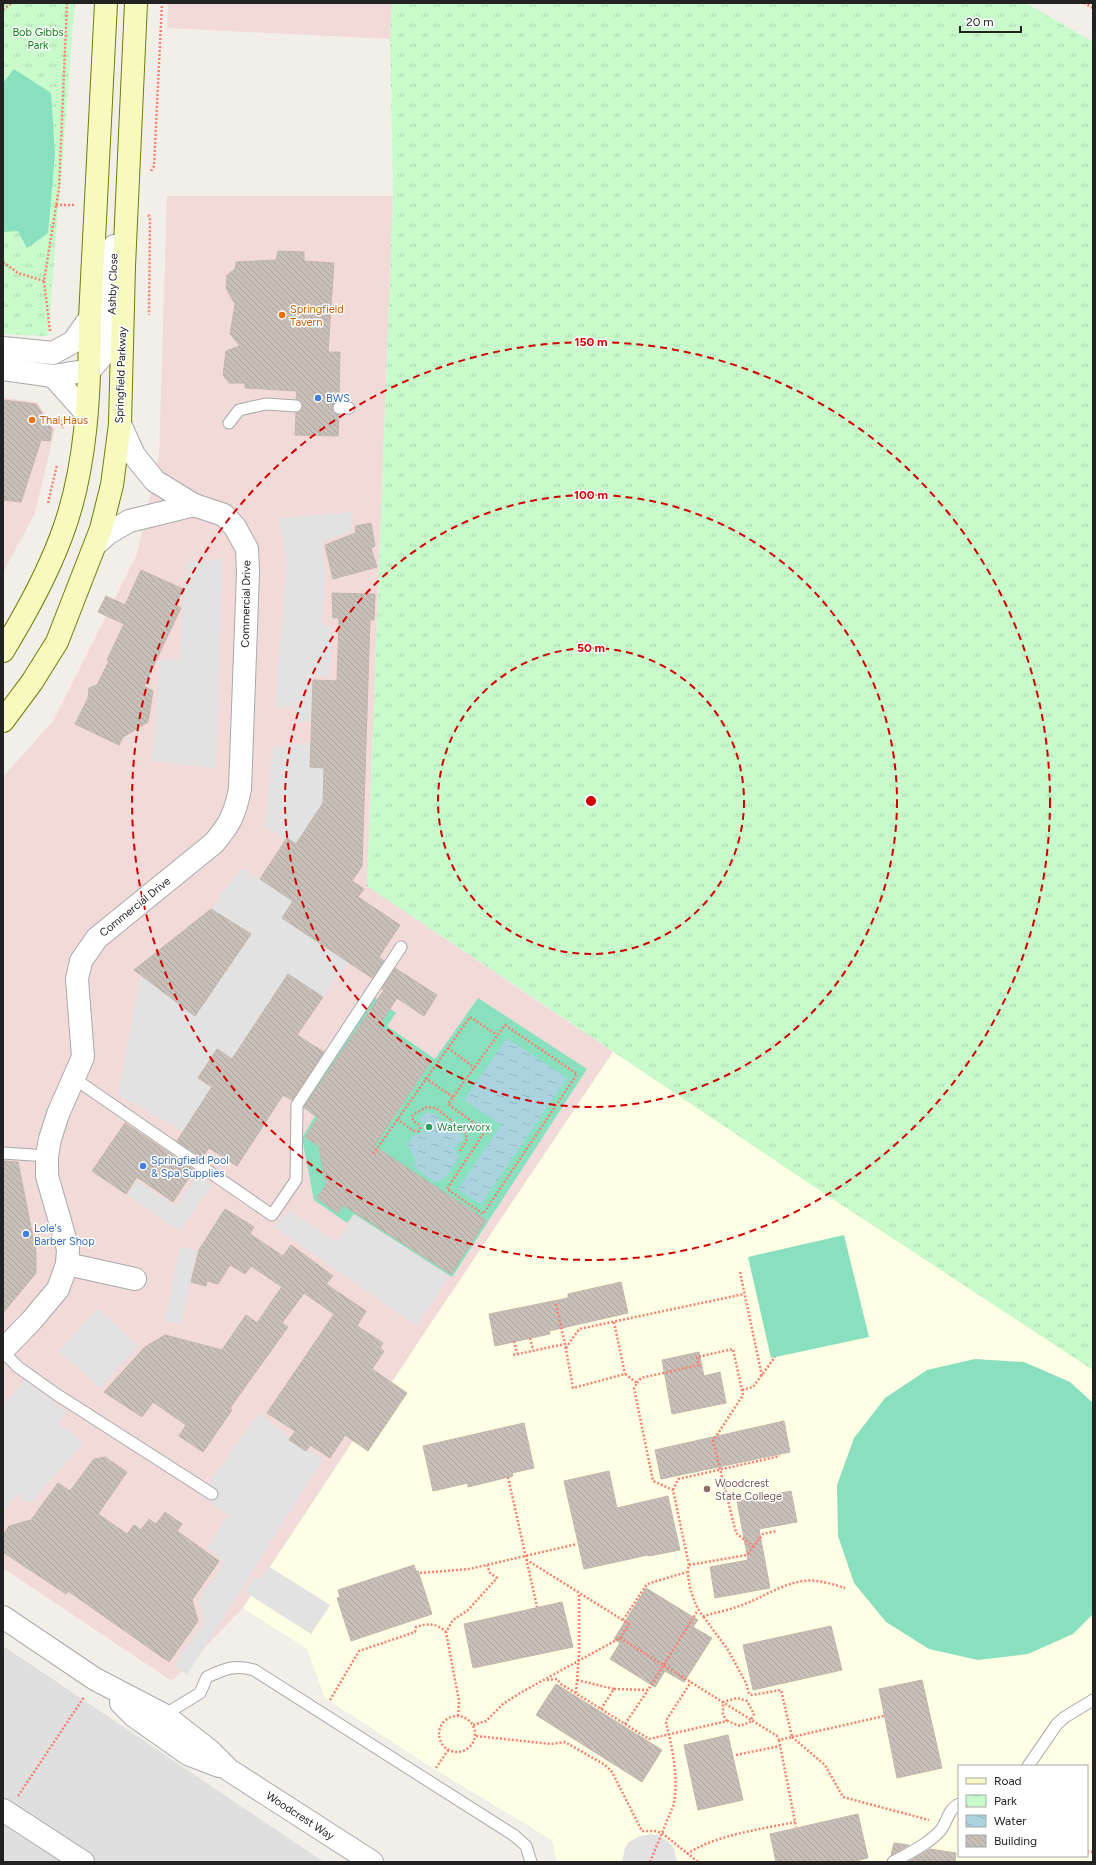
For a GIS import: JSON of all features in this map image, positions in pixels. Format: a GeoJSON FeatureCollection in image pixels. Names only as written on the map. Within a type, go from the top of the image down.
{"type":"FeatureCollection","features":[{"type":"Feature","properties":{"kind":"main road"},"geometry":{"type":"LineString","coordinates":[[3,651],[25,616],[61,537],[77,480],[90,370],[90,318],[106,3]]}},
{"type":"Feature","properties":{"kind":"main road","name":"Springfield Parkway"},"geometry":{"type":"LineString","coordinates":[[3,721],[32,682],[57,642],[96,544],[112,485],[120,424],[126,232],[136,3]]}},
{"type":"Feature","properties":{"kind":"street","name":"Ashby Close"},"geometry":{"type":"LineString","coordinates":[[90,370],[102,356],[111,324],[114,243],[126,232]]}},
{"type":"Feature","properties":{"kind":"street","name":"Ashby Close"},"geometry":{"type":"LineString","coordinates":[[53,353],[73,342],[90,318]]}},
{"type":"Feature","properties":{"kind":"street"},"geometry":{"type":"LineString","coordinates":[[3,348],[53,353]]}},
{"type":"Feature","properties":{"kind":"street"},"geometry":{"type":"LineString","coordinates":[[3,369],[53,376],[90,370]]}},
{"type":"Feature","properties":{"kind":"street"},"geometry":{"type":"LineString","coordinates":[[53,376],[86,413]]}},
{"type":"Feature","properties":{"kind":"street","name":"Commercial Drive"},"geometry":{"type":"LineString","coordinates":[[3,1351],[58,1289],[67,1264],[68,1249],[47,1176],[47,1156],[50,1139],[58,1114],[75,1078],[82,1057],[77,979],[81,961],[97,938],[214,843],[230,824],[237,803],[242,758],[248,573],[246,549],[235,528],[224,515],[194,505],[155,481],[134,455],[120,424]]}},
{"type":"Feature","properties":{"kind":"street"},"geometry":{"type":"LineString","coordinates":[[96,544],[108,534],[129,521],[194,505]]}},
{"type":"Feature","properties":{"kind":"street"},"geometry":{"type":"LineString","coordinates":[[67,1264],[135,1279]]}},
{"type":"Feature","properties":{"kind":"street","name":"Woodcrest Way"},"geometry":{"type":"LineString","coordinates":[[3,1618],[96,1679],[164,1715],[210,1751],[229,1770]]}},
{"type":"Feature","properties":{"kind":"street","name":"Woodcrest Way"},"geometry":{"type":"LineString","coordinates":[[96,1679],[134,1716],[188,1754],[229,1770],[372,1862]]}},
{"type":"Feature","properties":{"kind":"street"},"geometry":{"type":"LineString","coordinates":[[5,1812],[83,1862]]}},
{"type":"Feature","properties":{"kind":"lane"},"geometry":{"type":"LineString","coordinates":[[229,423],[239,410],[266,404],[296,406]]}},
{"type":"Feature","properties":{"kind":"lane"},"geometry":{"type":"LineString","coordinates":[[75,1078],[272,1215],[296,1180],[297,1105],[401,947]]}},
{"type":"Feature","properties":{"kind":"lane"},"geometry":{"type":"LineString","coordinates":[[3,1153],[47,1156]]}},
{"type":"Feature","properties":{"kind":"lane"},"geometry":{"type":"LineString","coordinates":[[3,1351],[18,1368],[212,1494]]}},
{"type":"Feature","properties":{"kind":"lane"},"geometry":{"type":"LineString","coordinates":[[164,1715],[200,1693],[207,1677],[228,1668],[241,1666],[254,1670],[515,1836],[526,1846],[531,1862]]}},
{"type":"Feature","properties":{"kind":"lane"},"geometry":{"type":"LineString","coordinates":[[1029,1765],[1057,1724],[1065,1717],[1093,1700]]}},
{"type":"Feature","properties":{"kind":"lane"},"geometry":{"type":"LineString","coordinates":[[893,1862],[931,1839],[940,1831],[950,1810],[958,1805]]}},
{"type":"Feature","properties":{"kind":"path"},"geometry":{"type":"LineString","coordinates":[[3,10],[12,3]]}},
{"type":"Feature","properties":{"kind":"path"},"geometry":{"type":"LineString","coordinates":[[53,353],[44,281],[59,188],[67,3]]}},
{"type":"Feature","properties":{"kind":"path"},"geometry":{"type":"LineString","coordinates":[[150,173],[154,166],[162,3]]}},
{"type":"Feature","properties":{"kind":"path"},"geometry":{"type":"LineString","coordinates":[[1084,3],[1093,8]]}},
{"type":"Feature","properties":{"kind":"path"},"geometry":{"type":"LineString","coordinates":[[147,213],[150,217],[149,315]]}},
{"type":"Feature","properties":{"kind":"path"},"geometry":{"type":"LineString","coordinates":[[3,262],[18,272],[44,281]]}},
{"type":"Feature","properties":{"kind":"path"},"geometry":{"type":"LineString","coordinates":[[57,412],[63,429]]}},
{"type":"Feature","properties":{"kind":"path"},"geometry":{"type":"LineString","coordinates":[[47,508],[57,464]]}},
{"type":"Feature","properties":{"kind":"path"},"geometry":{"type":"LineString","coordinates":[[373,1154],[425,1078],[470,1017],[498,1035]]}},
{"type":"Feature","properties":{"kind":"path"},"geometry":{"type":"LineString","coordinates":[[505,1025],[577,1074],[483,1214],[447,1189],[485,1131],[448,1104],[475,1068],[505,1025]]}},
{"type":"Feature","properties":{"kind":"path"},"geometry":{"type":"LineString","coordinates":[[448,1048],[475,1068]]}},
{"type":"Feature","properties":{"kind":"path"},"geometry":{"type":"LineString","coordinates":[[425,1078],[454,1097]]}},
{"type":"Feature","properties":{"kind":"path"},"geometry":{"type":"LineString","coordinates":[[397,1119],[414,1131],[419,1131],[420,1128],[418,1124],[413,1121],[412,1116],[427,1107],[436,1108],[465,1132],[467,1139],[460,1151]]}},
{"type":"Feature","properties":{"kind":"path"},"geometry":{"type":"LineString","coordinates":[[740,1272],[762,1376]]}},
{"type":"Feature","properties":{"kind":"path"},"geometry":{"type":"LineString","coordinates":[[565,1348],[579,1329],[744,1294]]}},
{"type":"Feature","properties":{"kind":"path"},"geometry":{"type":"LineString","coordinates":[[556,1304],[573,1388],[625,1374]]}},
{"type":"Feature","properties":{"kind":"path"},"geometry":{"type":"LineString","coordinates":[[614,1322],[625,1374],[637,1383]]}},
{"type":"Feature","properties":{"kind":"path"},"geometry":{"type":"LineString","coordinates":[[530,1338],[533,1350]]}},
{"type":"Feature","properties":{"kind":"path"},"geometry":{"type":"LineString","coordinates":[[514,1341],[517,1354]]}},
{"type":"Feature","properties":{"kind":"path"},"geometry":{"type":"LineString","coordinates":[[513,1355],[565,1344]]}},
{"type":"Feature","properties":{"kind":"path"},"geometry":{"type":"LineString","coordinates":[[673,1490],[654,1481],[634,1388],[641,1378],[699,1364],[697,1357],[733,1349],[743,1395],[713,1441],[719,1470],[729,1499],[736,1533],[753,1547]]}},
{"type":"Feature","properties":{"kind":"path"},"geometry":{"type":"LineString","coordinates":[[742,1390],[753,1388],[775,1357]]}},
{"type":"Feature","properties":{"kind":"path"},"geometry":{"type":"LineString","coordinates":[[750,1694],[728,1650],[698,1610],[687,1572],[689,1565],[673,1490],[678,1478],[780,1456]]}},
{"type":"Feature","properties":{"kind":"path"},"geometry":{"type":"LineString","coordinates":[[508,1477],[537,1607]]}},
{"type":"Feature","properties":{"kind":"path"},"geometry":{"type":"LineString","coordinates":[[689,1565],[747,1555],[763,1534],[776,1531]]}},
{"type":"Feature","properties":{"kind":"path"},"geometry":{"type":"LineString","coordinates":[[420,1573],[469,1569],[577,1544]]}},
{"type":"Feature","properties":{"kind":"path"},"geometry":{"type":"LineString","coordinates":[[473,1725],[486,1721],[503,1704],[620,1638],[629,1624],[527,1560]]}},
{"type":"Feature","properties":{"kind":"path"},"geometry":{"type":"LineString","coordinates":[[458,1716],[459,1701],[446,1632],[453,1620],[468,1610],[497,1578],[490,1573],[486,1564]]}},
{"type":"Feature","properties":{"kind":"path"},"geometry":{"type":"LineString","coordinates":[[623,1620],[647,1584],[687,1572]]}},
{"type":"Feature","properties":{"kind":"path"},"geometry":{"type":"LineString","coordinates":[[703,1616],[741,1605],[779,1587],[804,1581],[824,1582],[845,1588]]}},
{"type":"Feature","properties":{"kind":"path"},"geometry":{"type":"LineString","coordinates":[[576,1694],[579,1661],[579,1593]]}},
{"type":"Feature","properties":{"kind":"path"},"geometry":{"type":"LineString","coordinates":[[626,1724],[698,1610]]}},
{"type":"Feature","properties":{"kind":"path"},"geometry":{"type":"LineString","coordinates":[[330,1700],[359,1651],[415,1632],[416,1627],[424,1624],[435,1624],[446,1632]]}},
{"type":"Feature","properties":{"kind":"path"},"geometry":{"type":"LineString","coordinates":[[620,1638],[777,1736],[796,1826]]}},
{"type":"Feature","properties":{"kind":"path"},"geometry":{"type":"LineString","coordinates":[[5,1812],[96,1679]]}},
{"type":"Feature","properties":{"kind":"path"},"geometry":{"type":"LineString","coordinates":[[544,1680],[558,1680],[561,1684],[576,1694],[649,1739],[727,1721],[740,1726],[752,1720],[754,1714],[753,1709],[745,1700],[737,1698],[723,1702]]}},
{"type":"Feature","properties":{"kind":"path"},"geometry":{"type":"LineString","coordinates":[[577,1680],[614,1689],[648,1690]]}},
{"type":"Feature","properties":{"kind":"path"},"geometry":{"type":"LineString","coordinates":[[650,1862],[674,1804],[676,1775],[666,1723],[691,1682]]}},
{"type":"Feature","properties":{"kind":"path"},"geometry":{"type":"LineString","coordinates":[[601,1709],[614,1689]]}},
{"type":"Feature","properties":{"kind":"path"},"geometry":{"type":"LineString","coordinates":[[745,1700],[750,1694],[780,1690],[792,1737],[825,1766],[844,1797],[944,1824]]}},
{"type":"Feature","properties":{"kind":"path"},"geometry":{"type":"LineString","coordinates":[[723,1702],[722,1711],[727,1721]]}},
{"type":"Feature","properties":{"kind":"path"},"geometry":{"type":"LineString","coordinates":[[458,1716],[469,1720],[473,1725],[476,1736],[474,1742],[466,1750],[454,1752],[448,1750],[440,1741],[440,1730],[446,1719],[458,1716]]}},
{"type":"Feature","properties":{"kind":"path"},"geometry":{"type":"LineString","coordinates":[[779,1740],[884,1716]]}},
{"type":"Feature","properties":{"kind":"path"},"geometry":{"type":"LineString","coordinates":[[476,1736],[551,1744],[565,1742],[605,1765],[612,1772],[642,1831],[655,1831],[662,1834],[698,1862]]}},
{"type":"Feature","properties":{"kind":"path"},"geometry":{"type":"LineString","coordinates":[[736,1755],[780,1746]]}},
{"type":"Feature","properties":{"kind":"path"},"geometry":{"type":"LineString","coordinates":[[427,1779],[448,1750]]}},
{"type":"Feature","properties":{"kind":"path"},"geometry":{"type":"LineString","coordinates":[[687,1854],[697,1847],[718,1839],[795,1822]]}},
{"type":"Feature","properties":{"kind":"shaded area"},"geometry":{"type":"Polygon","coordinates":[[[168,3],[392,3],[390,39],[167,28],[168,3]]]}},
{"type":"Feature","properties":{"kind":"shaded area"},"geometry":{"type":"Polygon","coordinates":[[[167,196],[393,196],[367,886],[613,1052],[423,1335],[243,1608],[172,1681],[3,1568],[3,777],[53,721],[137,554],[159,456],[167,196]]]}},
{"type":"Feature","properties":{"kind":"shaded area"},"geometry":{"type":"Polygon","coordinates":[[[3,398],[37,402],[55,429],[35,513],[3,573],[3,398]]]}},
{"type":"Feature","properties":{"kind":"shaded area"},"geometry":{"type":"Polygon","coordinates":[[[352,512],[352,531],[321,542],[325,582],[322,624],[331,626],[329,676],[312,676],[310,721],[296,722],[296,708],[275,707],[287,559],[278,518],[352,512]]]}},
{"type":"Feature","properties":{"kind":"shaded area"},"geometry":{"type":"Polygon","coordinates":[[[222,559],[216,768],[152,761],[160,660],[179,660],[187,561],[222,559]]]}},
{"type":"Feature","properties":{"kind":"shaded area"},"geometry":{"type":"Polygon","coordinates":[[[311,743],[310,767],[324,768],[322,824],[313,818],[296,844],[265,827],[273,747],[311,743]]]}},
{"type":"Feature","properties":{"kind":"shaded area"},"geometry":{"type":"Polygon","coordinates":[[[241,868],[293,901],[282,918],[348,962],[323,997],[287,974],[232,1059],[216,1049],[198,1078],[212,1087],[183,1131],[118,1095],[141,975],[211,909],[241,868]]]}},
{"type":"Feature","properties":{"kind":"shaded area","name":"Woodcrest State College"},"geometry":{"type":"Polygon","coordinates":[[[613,1052],[1093,1370],[1093,1862],[557,1862],[552,1840],[436,1770],[325,1698],[307,1649],[243,1608],[423,1335],[613,1052]]]}},
{"type":"Feature","properties":{"kind":"shaded area"},"geometry":{"type":"Polygon","coordinates":[[[197,1175],[212,1185],[180,1231],[127,1195],[137,1181],[176,1206],[197,1175]]]}},
{"type":"Feature","properties":{"kind":"shaded area"},"geometry":{"type":"Polygon","coordinates":[[[288,1210],[336,1242],[355,1215],[449,1276],[417,1326],[274,1227],[288,1210]]]}},
{"type":"Feature","properties":{"kind":"shaded area"},"geometry":{"type":"Polygon","coordinates":[[[180,1247],[197,1250],[181,1324],[165,1321],[180,1247]]]}},
{"type":"Feature","properties":{"kind":"shaded area"},"geometry":{"type":"Polygon","coordinates":[[[98,1309],[138,1346],[100,1388],[59,1351],[98,1309]]]}},
{"type":"Feature","properties":{"kind":"shaded area"},"geometry":{"type":"Polygon","coordinates":[[[25,1380],[67,1412],[58,1422],[83,1443],[30,1504],[18,1494],[3,1511],[3,1405],[25,1380]]]}},
{"type":"Feature","properties":{"kind":"shaded area"},"geometry":{"type":"Polygon","coordinates":[[[258,1414],[323,1459],[187,1675],[174,1665],[204,1622],[199,1600],[224,1562],[207,1548],[228,1515],[200,1496],[258,1414]]]}},
{"type":"Feature","properties":{"kind":"shaded area"},"geometry":{"type":"Polygon","coordinates":[[[268,1566],[330,1605],[311,1634],[245,1592],[254,1576],[260,1579],[268,1566]]]}},
{"type":"Feature","properties":{"kind":"shaded area"},"geometry":{"type":"Polygon","coordinates":[[[3,1646],[48,1676],[324,1862],[3,1862],[3,1646]]]}},
{"type":"Feature","properties":{"kind":"shaded area"},"geometry":{"type":"Polygon","coordinates":[[[651,1834],[660,1836],[670,1843],[674,1849],[677,1862],[622,1862],[625,1848],[629,1842],[640,1836],[651,1834]]]}},
{"type":"Feature","properties":{"kind":"green space","name":"Bob Gibbs Park"},"geometry":{"type":"Polygon","coordinates":[[[3,3],[75,3],[48,336],[3,334],[3,3]]]}},
{"type":"Feature","properties":{"kind":"green space"},"geometry":{"type":"Polygon","coordinates":[[[392,3],[1026,3],[1093,42],[1093,1370],[816,1188],[367,886],[393,196],[390,39],[392,3]]]}},
{"type":"Feature","properties":{"kind":"green space"},"geometry":{"type":"Polygon","coordinates":[[[14,69],[51,93],[55,154],[48,233],[27,248],[18,231],[3,232],[3,83],[14,69]]]}},
{"type":"Feature","properties":{"kind":"green space","name":"Waterworx"},"geometry":{"type":"Polygon","coordinates":[[[374,997],[396,1013],[387,1026],[435,1059],[478,998],[587,1069],[452,1277],[354,1214],[347,1223],[314,1200],[302,1138],[315,1116],[301,1106],[374,997]]]}},
{"type":"Feature","properties":{"kind":"green space"},"geometry":{"type":"Polygon","coordinates":[[[844,1235],[869,1337],[771,1358],[748,1257],[844,1235]]]}},
{"type":"Feature","properties":{"kind":"green space"},"geometry":{"type":"Polygon","coordinates":[[[975,1359],[1024,1362],[1070,1382],[1093,1403],[1093,1614],[1073,1634],[1028,1654],[978,1660],[929,1649],[886,1622],[854,1583],[838,1536],[837,1485],[854,1438],[885,1398],[927,1370],[975,1359]]]}},
{"type":"Feature","properties":{"kind":"water"},"geometry":{"type":"Polygon","coordinates":[[[507,1038],[567,1078],[481,1204],[458,1189],[501,1125],[464,1100],[507,1038]]]}},
{"type":"Feature","properties":{"kind":"water"},"geometry":{"type":"Polygon","coordinates":[[[427,1112],[437,1115],[445,1126],[458,1132],[462,1135],[463,1139],[454,1148],[459,1157],[458,1159],[445,1178],[437,1182],[433,1181],[415,1168],[415,1158],[408,1146],[413,1136],[422,1133],[424,1126],[419,1119],[427,1112]]]}},
{"type":"Feature","properties":{"kind":"building","name":"Springfield Tavern"},"geometry":{"type":"Polygon","coordinates":[[[278,251],[304,252],[304,261],[334,263],[328,352],[340,352],[339,401],[335,402],[332,408],[333,412],[339,415],[338,436],[295,435],[296,413],[302,410],[303,406],[300,400],[296,399],[297,391],[245,388],[245,383],[229,383],[223,375],[226,351],[240,346],[230,334],[235,304],[226,288],[227,275],[235,269],[236,262],[276,260],[278,251]]]}},
{"type":"Feature","properties":{"kind":"building"},"geometry":{"type":"Polygon","coordinates":[[[3,400],[36,404],[52,429],[50,441],[41,440],[21,502],[3,500],[3,400]]]}},
{"type":"Feature","properties":{"kind":"building"},"geometry":{"type":"Polygon","coordinates":[[[371,523],[375,546],[371,548],[377,567],[333,579],[325,545],[356,533],[355,526],[371,523]]]}},
{"type":"Feature","properties":{"kind":"building"},"geometry":{"type":"Polygon","coordinates":[[[141,570],[183,589],[176,605],[181,608],[144,686],[153,691],[148,722],[123,737],[119,745],[75,724],[88,698],[89,688],[97,685],[109,661],[107,660],[124,624],[98,612],[106,596],[125,605],[141,570]]]}},
{"type":"Feature","properties":{"kind":"building"},"geometry":{"type":"Polygon","coordinates":[[[332,593],[375,594],[374,620],[370,620],[362,866],[352,881],[364,889],[358,897],[400,925],[379,957],[384,961],[372,978],[282,918],[293,901],[260,879],[287,838],[296,844],[323,803],[324,768],[310,767],[313,680],[337,681],[339,618],[333,618],[332,593]]]}},
{"type":"Feature","properties":{"kind":"building"},"geometry":{"type":"Polygon","coordinates":[[[211,909],[251,934],[195,1016],[134,970],[211,909]]]}},
{"type":"Feature","properties":{"kind":"building"},"geometry":{"type":"Polygon","coordinates":[[[395,968],[437,995],[424,1016],[397,998],[379,1026],[431,1061],[374,1146],[486,1220],[451,1274],[343,1205],[338,1213],[317,1198],[326,1185],[319,1146],[305,1137],[318,1118],[304,1107],[384,990],[382,989],[395,968]]]}},
{"type":"Feature","properties":{"kind":"building"},"geometry":{"type":"Polygon","coordinates":[[[288,974],[323,997],[297,1035],[324,1052],[292,1100],[283,1095],[237,1166],[209,1148],[202,1158],[177,1141],[212,1087],[198,1078],[217,1049],[232,1059],[288,974]]]}},
{"type":"Feature","properties":{"kind":"building"},"geometry":{"type":"Polygon","coordinates":[[[125,1123],[194,1170],[173,1202],[137,1177],[126,1194],[92,1171],[125,1123]]]}},
{"type":"Feature","properties":{"kind":"building"},"geometry":{"type":"Polygon","coordinates":[[[3,1161],[18,1162],[36,1252],[36,1273],[3,1313],[3,1161]]]}},
{"type":"Feature","properties":{"kind":"building"},"geometry":{"type":"Polygon","coordinates":[[[225,1209],[254,1227],[250,1234],[283,1256],[291,1245],[333,1276],[326,1284],[366,1311],[357,1326],[383,1343],[380,1348],[384,1351],[372,1369],[407,1393],[368,1451],[345,1435],[330,1458],[310,1445],[306,1451],[289,1440],[295,1431],[267,1413],[334,1314],[304,1293],[282,1323],[288,1327],[230,1408],[232,1410],[203,1452],[179,1436],[186,1425],[153,1402],[142,1417],[104,1392],[145,1347],[165,1335],[222,1350],[246,1315],[257,1323],[282,1287],[251,1266],[245,1274],[230,1265],[218,1284],[207,1281],[206,1286],[191,1282],[199,1250],[225,1209]]]}},
{"type":"Feature","properties":{"kind":"building"},"geometry":{"type":"Polygon","coordinates":[[[621,1282],[628,1313],[549,1331],[550,1334],[495,1346],[489,1314],[568,1298],[568,1294],[621,1282]]]}},
{"type":"Feature","properties":{"kind":"building"},"geometry":{"type":"Polygon","coordinates":[[[699,1352],[704,1376],[720,1372],[726,1403],[672,1414],[662,1360],[699,1352]]]}},
{"type":"Feature","properties":{"kind":"building"},"geometry":{"type":"Polygon","coordinates":[[[784,1421],[790,1452],[661,1479],[655,1450],[784,1421]]]}},
{"type":"Feature","properties":{"kind":"building"},"geometry":{"type":"Polygon","coordinates":[[[524,1423],[534,1468],[512,1473],[513,1476],[468,1487],[468,1483],[433,1491],[423,1446],[524,1423]]]}},
{"type":"Feature","properties":{"kind":"building"},"geometry":{"type":"Polygon","coordinates":[[[105,1457],[127,1472],[98,1514],[127,1534],[134,1525],[141,1530],[149,1519],[156,1524],[165,1512],[182,1524],[177,1531],[219,1561],[192,1600],[198,1621],[169,1662],[68,1591],[66,1594],[3,1552],[3,1535],[9,1526],[31,1520],[58,1483],[70,1491],[94,1459],[105,1457]]]}},
{"type":"Feature","properties":{"kind":"building"},"geometry":{"type":"Polygon","coordinates":[[[609,1471],[617,1508],[668,1496],[680,1550],[648,1555],[584,1569],[564,1481],[609,1471]]]}},
{"type":"Feature","properties":{"kind":"building"},"geometry":{"type":"Polygon","coordinates":[[[791,1491],[797,1522],[759,1529],[770,1588],[715,1598],[710,1567],[748,1560],[737,1501],[791,1491]]]}},
{"type":"Feature","properties":{"kind":"building"},"geometry":{"type":"Polygon","coordinates":[[[414,1565],[416,1571],[418,1571],[432,1614],[351,1641],[337,1598],[340,1597],[338,1590],[414,1565]]]}},
{"type":"Feature","properties":{"kind":"building"},"geometry":{"type":"Polygon","coordinates":[[[646,1588],[698,1620],[693,1627],[712,1638],[684,1682],[665,1671],[655,1687],[610,1659],[620,1643],[614,1639],[646,1588]]]}},
{"type":"Feature","properties":{"kind":"building"},"geometry":{"type":"Polygon","coordinates":[[[562,1602],[573,1647],[473,1668],[464,1624],[562,1602]]]}},
{"type":"Feature","properties":{"kind":"building"},"geometry":{"type":"Polygon","coordinates":[[[831,1626],[842,1670],[753,1690],[743,1645],[831,1626]]]}},
{"type":"Feature","properties":{"kind":"building"},"geometry":{"type":"Polygon","coordinates":[[[922,1680],[942,1768],[897,1778],[879,1689],[922,1680]]]}},
{"type":"Feature","properties":{"kind":"building"},"geometry":{"type":"Polygon","coordinates":[[[556,1684],[662,1750],[642,1782],[536,1715],[556,1684]]]}},
{"type":"Feature","properties":{"kind":"building"},"geometry":{"type":"Polygon","coordinates":[[[728,1735],[743,1800],[698,1810],[684,1745],[728,1735]]]}},
{"type":"Feature","properties":{"kind":"building"},"geometry":{"type":"Polygon","coordinates":[[[858,1814],[868,1858],[852,1862],[776,1862],[770,1834],[858,1814]]]}},
{"type":"Feature","properties":{"kind":"building"},"geometry":{"type":"Polygon","coordinates":[[[894,1843],[909,1845],[891,1855],[894,1843]]]}},
{"type":"Feature","properties":{"kind":"building"},"geometry":{"type":"Polygon","coordinates":[[[930,1849],[956,1853],[955,1862],[908,1862],[930,1849]]]}},
{"type":"Feature","properties":{"kind":"place","name":"Springfield Tavern"},"geometry":{"type":"Point","coordinates":[282,315]}},
{"type":"Feature","properties":{"kind":"place","name":"BWS"},"geometry":{"type":"Point","coordinates":[318,398]}},
{"type":"Feature","properties":{"kind":"place","name":"Thai Haus"},"geometry":{"type":"Point","coordinates":[32,420]}},
{"type":"Feature","properties":{"kind":"place","name":"Waterworx"},"geometry":{"type":"Point","coordinates":[429,1127]}},
{"type":"Feature","properties":{"kind":"place","name":"Springfield Pool & Spa Supplies"},"geometry":{"type":"Point","coordinates":[143,1166]}},
{"type":"Feature","properties":{"kind":"place","name":"Lole's Barber Shop"},"geometry":{"type":"Point","coordinates":[26,1234]}},
{"type":"Feature","properties":{"kind":"place","name":"Woodcrest State College"},"geometry":{"type":"Point","coordinates":[707,1489]}}]}
